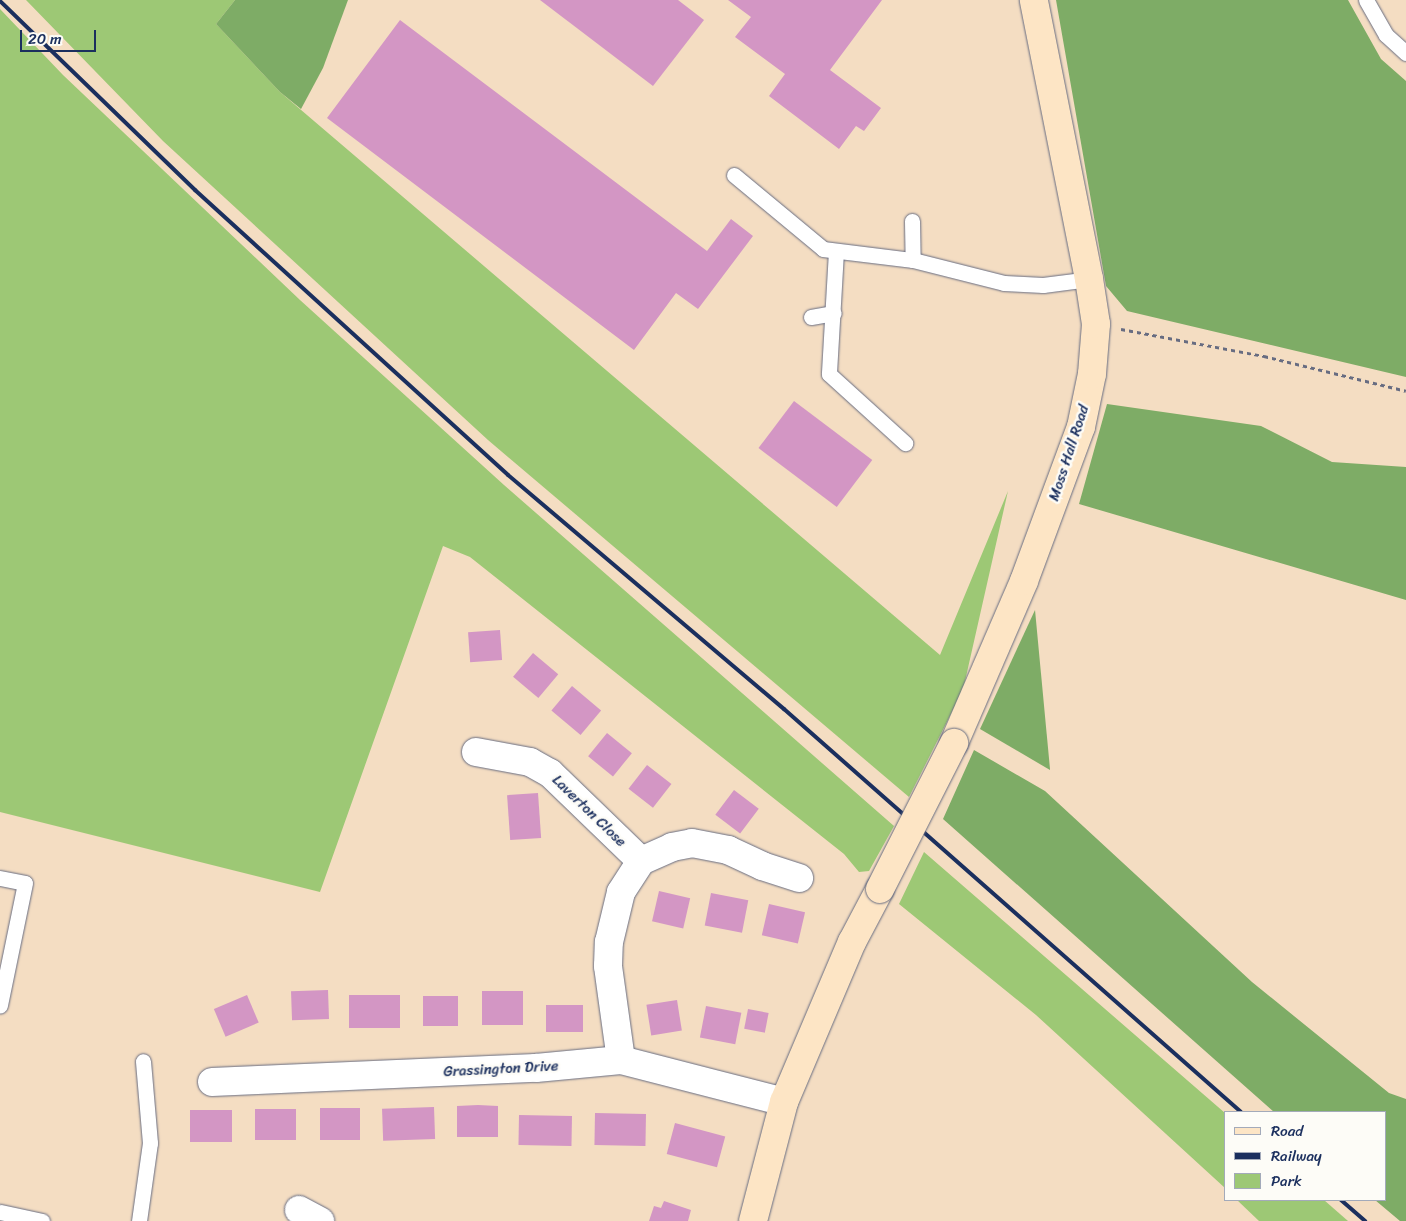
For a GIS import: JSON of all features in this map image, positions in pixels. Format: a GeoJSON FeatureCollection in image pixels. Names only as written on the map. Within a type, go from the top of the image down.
{"type":"FeatureCollection","features":[{"type":"Feature","properties":{"kind":"street","name":"Moss Hall Road"},"geometry":{"type":"LineString","coordinates":[[753,1221],[784,1102],[852,942],[954,744],[1024,581],[1081,427],[1092,374],[1096,324],[1089,279],[1034,0]]}},
{"type":"Feature","properties":{"kind":"street","name":"Laverton Close"},"geometry":{"type":"LineString","coordinates":[[476,752],[530,762],[550,773],[641,861]]}},
{"type":"Feature","properties":{"kind":"street"},"geometry":{"type":"LineString","coordinates":[[621,1060],[608,966],[609,942],[621,892],[641,861],[672,847],[692,843],[728,850],[762,866],[799,878]]}},
{"type":"Feature","properties":{"kind":"street","name":"Grassington Drive"},"geometry":{"type":"LineString","coordinates":[[212,1082],[536,1068],[621,1060],[784,1102]]}},
{"type":"Feature","properties":{"kind":"lane"},"geometry":{"type":"LineString","coordinates":[[1366,0],[1386,35],[1406,53]]}},
{"type":"Feature","properties":{"kind":"lane"},"geometry":{"type":"LineString","coordinates":[[734,175],[823,249],[913,260],[1004,283],[1043,286],[1089,279]]}},
{"type":"Feature","properties":{"kind":"lane"},"geometry":{"type":"LineString","coordinates":[[912,221],[913,260]]}},
{"type":"Feature","properties":{"kind":"lane"},"geometry":{"type":"LineString","coordinates":[[836,251],[834,313],[829,374],[905,443]]}},
{"type":"Feature","properties":{"kind":"lane"},"geometry":{"type":"LineString","coordinates":[[811,316],[834,313]]}},
{"type":"Feature","properties":{"kind":"lane"},"geometry":{"type":"LineString","coordinates":[[0,878],[25,884],[0,1005]]}},
{"type":"Feature","properties":{"kind":"lane"},"geometry":{"type":"LineString","coordinates":[[139,1221],[150,1144],[143,1061]]}},
{"type":"Feature","properties":{"kind":"lane"},"geometry":{"type":"LineString","coordinates":[[0,1212],[42,1221]]}},
{"type":"Feature","properties":{"kind":"path"},"geometry":{"type":"LineString","coordinates":[[1096,324],[1264,356],[1406,391]]}},
{"type":"Feature","properties":{"kind":"green space"},"geometry":{"type":"Polygon","coordinates":[[[26,0],[235,0],[216,24],[280,92],[940,655],[1008,491],[963,690],[909,797],[488,440],[163,141],[26,0]]]}},
{"type":"Feature","properties":{"kind":"green space"},"geometry":{"type":"Polygon","coordinates":[[[235,0],[348,0],[323,68],[301,109],[280,92],[216,24],[235,0]]]}},
{"type":"Feature","properties":{"kind":"green space"},"geometry":{"type":"Polygon","coordinates":[[[1056,0],[1348,0],[1381,59],[1406,81],[1406,377],[1127,311],[1106,286],[1056,0]]]}},
{"type":"Feature","properties":{"kind":"green space"},"geometry":{"type":"Polygon","coordinates":[[[0,9],[63,75],[300,300],[504,485],[894,826],[869,871],[859,872],[844,854],[470,557],[443,546],[320,892],[0,812],[0,9]]]}},
{"type":"Feature","properties":{"kind":"green space"},"geometry":{"type":"Polygon","coordinates":[[[1107,404],[1261,426],[1332,462],[1406,467],[1406,600],[1079,504],[1107,404]]]}},
{"type":"Feature","properties":{"kind":"green space"},"geometry":{"type":"Polygon","coordinates":[[[1035,610],[1050,769],[1050,770],[980,729],[1035,610]]]}},
{"type":"Feature","properties":{"kind":"green space"},"geometry":{"type":"Polygon","coordinates":[[[974,750],[1045,791],[1252,982],[1389,1093],[1406,1099],[1406,1221],[1400,1221],[1376,1201],[1386,1201],[1386,1111],[1273,1111],[943,819],[974,750]]]}},
{"type":"Feature","properties":{"kind":"green space"},"geometry":{"type":"Polygon","coordinates":[[[924,852],[1224,1112],[1224,1187],[1036,1015],[899,904],[924,852]]]}},
{"type":"Feature","properties":{"kind":"green space"},"geometry":{"type":"Polygon","coordinates":[[[1238,1201],[1325,1201],[1348,1221],[1259,1221],[1238,1201]]]}},
{"type":"Feature","properties":{"kind":"building"},"geometry":{"type":"Polygon","coordinates":[[[540,0],[678,0],[704,20],[653,86],[540,0]]]}},
{"type":"Feature","properties":{"kind":"building"},"geometry":{"type":"Polygon","coordinates":[[[728,0],[882,0],[830,70],[881,108],[864,131],[856,126],[839,149],[769,96],[785,74],[735,37],[751,17],[728,0]]]}},
{"type":"Feature","properties":{"kind":"building"},"geometry":{"type":"Polygon","coordinates":[[[400,20],[707,251],[731,219],[753,236],[698,309],[676,293],[634,350],[327,118],[400,20]]]}},
{"type":"Feature","properties":{"kind":"building"},"geometry":{"type":"Polygon","coordinates":[[[794,401],[872,460],[837,507],[758,448],[794,401]]]}},
{"type":"Feature","properties":{"kind":"building"},"geometry":{"type":"Polygon","coordinates":[[[500,630],[502,660],[470,662],[468,632],[500,630]]]}},
{"type":"Feature","properties":{"kind":"building"},"geometry":{"type":"Polygon","coordinates":[[[533,653],[558,674],[538,698],[513,677],[533,653]]]}},
{"type":"Feature","properties":{"kind":"building"},"geometry":{"type":"Polygon","coordinates":[[[572,686],[601,710],[581,735],[551,711],[572,686]]]}},
{"type":"Feature","properties":{"kind":"building"},"geometry":{"type":"Polygon","coordinates":[[[607,733],[632,753],[613,776],[588,756],[607,733]]]}},
{"type":"Feature","properties":{"kind":"building"},"geometry":{"type":"Polygon","coordinates":[[[647,765],[671,784],[653,808],[629,789],[647,765]]]}},
{"type":"Feature","properties":{"kind":"building"},"geometry":{"type":"Polygon","coordinates":[[[734,790],[759,809],[740,833],[715,815],[734,790]]]}},
{"type":"Feature","properties":{"kind":"building"},"geometry":{"type":"Polygon","coordinates":[[[538,793],[541,838],[510,840],[507,795],[538,793]]]}},
{"type":"Feature","properties":{"kind":"building"},"geometry":{"type":"Polygon","coordinates":[[[659,891],[690,898],[683,928],[652,921],[659,891]]]}},
{"type":"Feature","properties":{"kind":"building"},"geometry":{"type":"Polygon","coordinates":[[[711,893],[748,900],[742,933],[705,925],[711,893]]]}},
{"type":"Feature","properties":{"kind":"building"},"geometry":{"type":"Polygon","coordinates":[[[769,904],[805,912],[798,944],[762,935],[769,904]]]}},
{"type":"Feature","properties":{"kind":"building"},"geometry":{"type":"Polygon","coordinates":[[[328,990],[329,1019],[292,1020],[291,991],[328,990]]]}},
{"type":"Feature","properties":{"kind":"building"},"geometry":{"type":"Polygon","coordinates":[[[482,991],[523,991],[523,1025],[482,1025],[482,991]]]}},
{"type":"Feature","properties":{"kind":"building"},"geometry":{"type":"Polygon","coordinates":[[[247,995],[259,1023],[226,1037],[214,1009],[247,995]]]}},
{"type":"Feature","properties":{"kind":"building"},"geometry":{"type":"Polygon","coordinates":[[[349,995],[400,995],[400,1028],[349,1028],[349,995]]]}},
{"type":"Feature","properties":{"kind":"building"},"geometry":{"type":"Polygon","coordinates":[[[423,996],[458,996],[458,1026],[423,1026],[423,996]]]}},
{"type":"Feature","properties":{"kind":"building"},"geometry":{"type":"Polygon","coordinates":[[[677,1000],[682,1031],[651,1035],[646,1005],[677,1000]]]}},
{"type":"Feature","properties":{"kind":"building"},"geometry":{"type":"Polygon","coordinates":[[[546,1005],[583,1005],[583,1032],[546,1032],[546,1005]]]}},
{"type":"Feature","properties":{"kind":"building"},"geometry":{"type":"Polygon","coordinates":[[[706,1006],[741,1013],[735,1044],[700,1037],[706,1006]]]}},
{"type":"Feature","properties":{"kind":"building"},"geometry":{"type":"Polygon","coordinates":[[[748,1009],[769,1013],[765,1033],[744,1029],[748,1009]]]}},
{"type":"Feature","properties":{"kind":"building"},"geometry":{"type":"Polygon","coordinates":[[[457,1106],[498,1106],[498,1137],[457,1137],[457,1106]]]}},
{"type":"Feature","properties":{"kind":"building"},"geometry":{"type":"Polygon","coordinates":[[[434,1107],[435,1139],[383,1141],[382,1109],[434,1107]]]}},
{"type":"Feature","properties":{"kind":"building"},"geometry":{"type":"Polygon","coordinates":[[[320,1108],[360,1108],[360,1140],[320,1140],[320,1108]]]}},
{"type":"Feature","properties":{"kind":"building"},"geometry":{"type":"Polygon","coordinates":[[[255,1109],[296,1109],[296,1140],[255,1140],[255,1109]]]}},
{"type":"Feature","properties":{"kind":"building"},"geometry":{"type":"Polygon","coordinates":[[[190,1110],[232,1110],[232,1142],[190,1142],[190,1110]]]}},
{"type":"Feature","properties":{"kind":"building"},"geometry":{"type":"Polygon","coordinates":[[[595,1113],[646,1114],[645,1146],[594,1145],[595,1113]]]}},
{"type":"Feature","properties":{"kind":"building"},"geometry":{"type":"Polygon","coordinates":[[[519,1115],[572,1116],[571,1146],[518,1145],[519,1115]]]}},
{"type":"Feature","properties":{"kind":"building"},"geometry":{"type":"Polygon","coordinates":[[[675,1123],[725,1136],[717,1167],[667,1154],[675,1123]]]}},
{"type":"Feature","properties":{"kind":"building"},"geometry":{"type":"Polygon","coordinates":[[[664,1201],[691,1210],[688,1221],[649,1221],[654,1206],[661,1208],[664,1201]]]}},
{"type":"Feature","properties":{"kind":"railway"},"geometry":{"type":"LineString","coordinates":[[0,1],[195,190],[508,475],[784,709],[1240,1111]]}},
{"type":"Feature","properties":{"kind":"railway"},"geometry":{"type":"LineString","coordinates":[[1342,1201],[1365,1221]]}}]}
